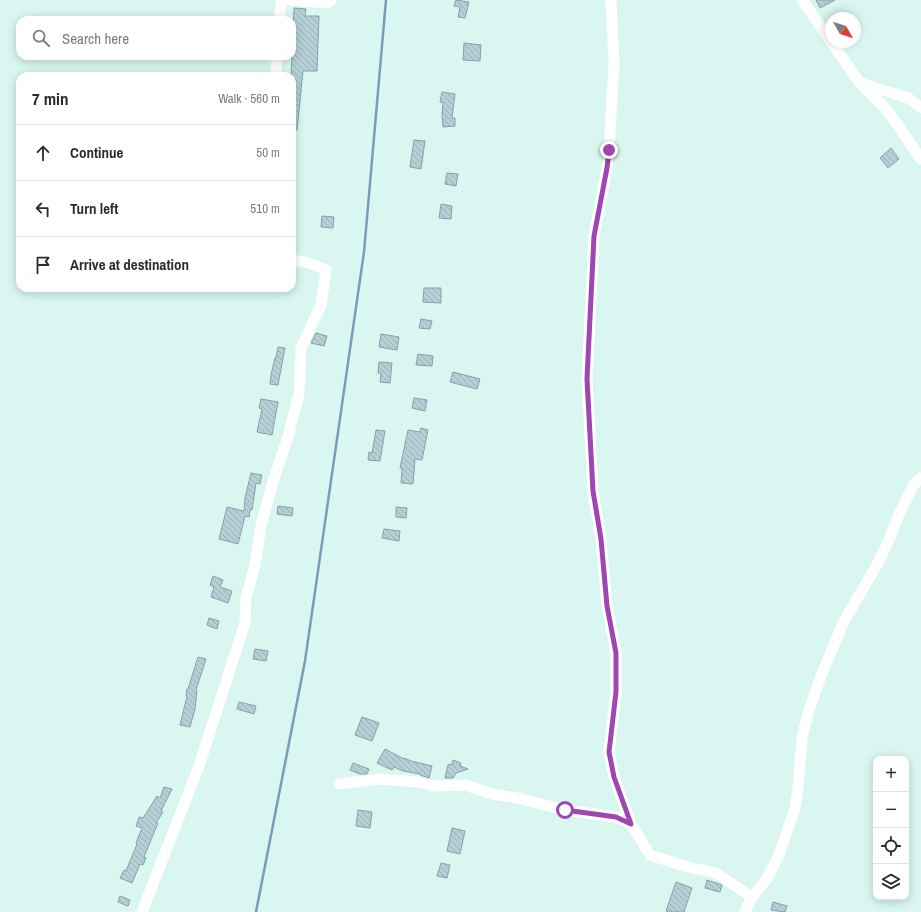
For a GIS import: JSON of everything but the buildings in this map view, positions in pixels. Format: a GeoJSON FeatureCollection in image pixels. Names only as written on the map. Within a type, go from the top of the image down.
{"type":"FeatureCollection","features":[{"type":"Feature","properties":{"kind":"street"},"geometry":{"type":"LineString","coordinates":[[279,16],[281,3],[285,0]]}},
{"type":"Feature","properties":{"kind":"street"},"geometry":{"type":"LineString","coordinates":[[290,0],[327,3],[331,0]]}},
{"type":"Feature","properties":{"kind":"street"},"geometry":{"type":"LineString","coordinates":[[610,0],[614,63],[609,150],[594,236],[587,379],[593,491],[601,539],[607,606],[616,653],[616,692],[609,752],[614,777],[631,824],[650,855],[684,866],[716,873],[752,897]]}},
{"type":"Feature","properties":{"kind":"street"},"geometry":{"type":"LineString","coordinates":[[802,0],[825,33]]}},
{"type":"Feature","properties":{"kind":"street"},"geometry":{"type":"LineString","coordinates":[[835,48],[860,83],[887,110],[910,141],[921,159]]}},
{"type":"Feature","properties":{"kind":"street"},"geometry":{"type":"LineString","coordinates":[[276,72],[277,60]]}},
{"type":"Feature","properties":{"kind":"street"},"geometry":{"type":"LineString","coordinates":[[860,83],[908,98],[921,108]]}},
{"type":"Feature","properties":{"kind":"street"},"geometry":{"type":"LineString","coordinates":[[142,912],[198,766],[245,623],[246,598],[255,565],[261,526],[272,485],[288,437],[299,394],[301,348],[321,305],[326,270],[309,263],[296,261]]}},
{"type":"Feature","properties":{"kind":"street"},"geometry":{"type":"LineString","coordinates":[[745,912],[752,897],[766,880],[778,855],[795,808],[802,738],[808,713],[821,676],[843,623],[878,562],[889,540],[900,512],[915,483],[921,478]]}},
{"type":"Feature","properties":{"kind":"street"},"geometry":{"type":"LineString","coordinates":[[339,784],[380,779],[417,782],[434,786],[465,785],[492,794],[559,808],[616,817],[631,824]]}},
{"type":"Feature","properties":{"kind":"waterway"},"geometry":{"type":"LineString","coordinates":[[256,912],[305,661],[364,252],[386,0]]}},
{"type":"Feature","properties":{"kind":"route"},"geometry":{"type":"LineString","coordinates":[[565,810],[616,817],[631,824],[614,777],[609,752],[616,692],[616,653],[607,606],[601,539],[593,491],[587,379],[594,236],[609,150]]}}]}
